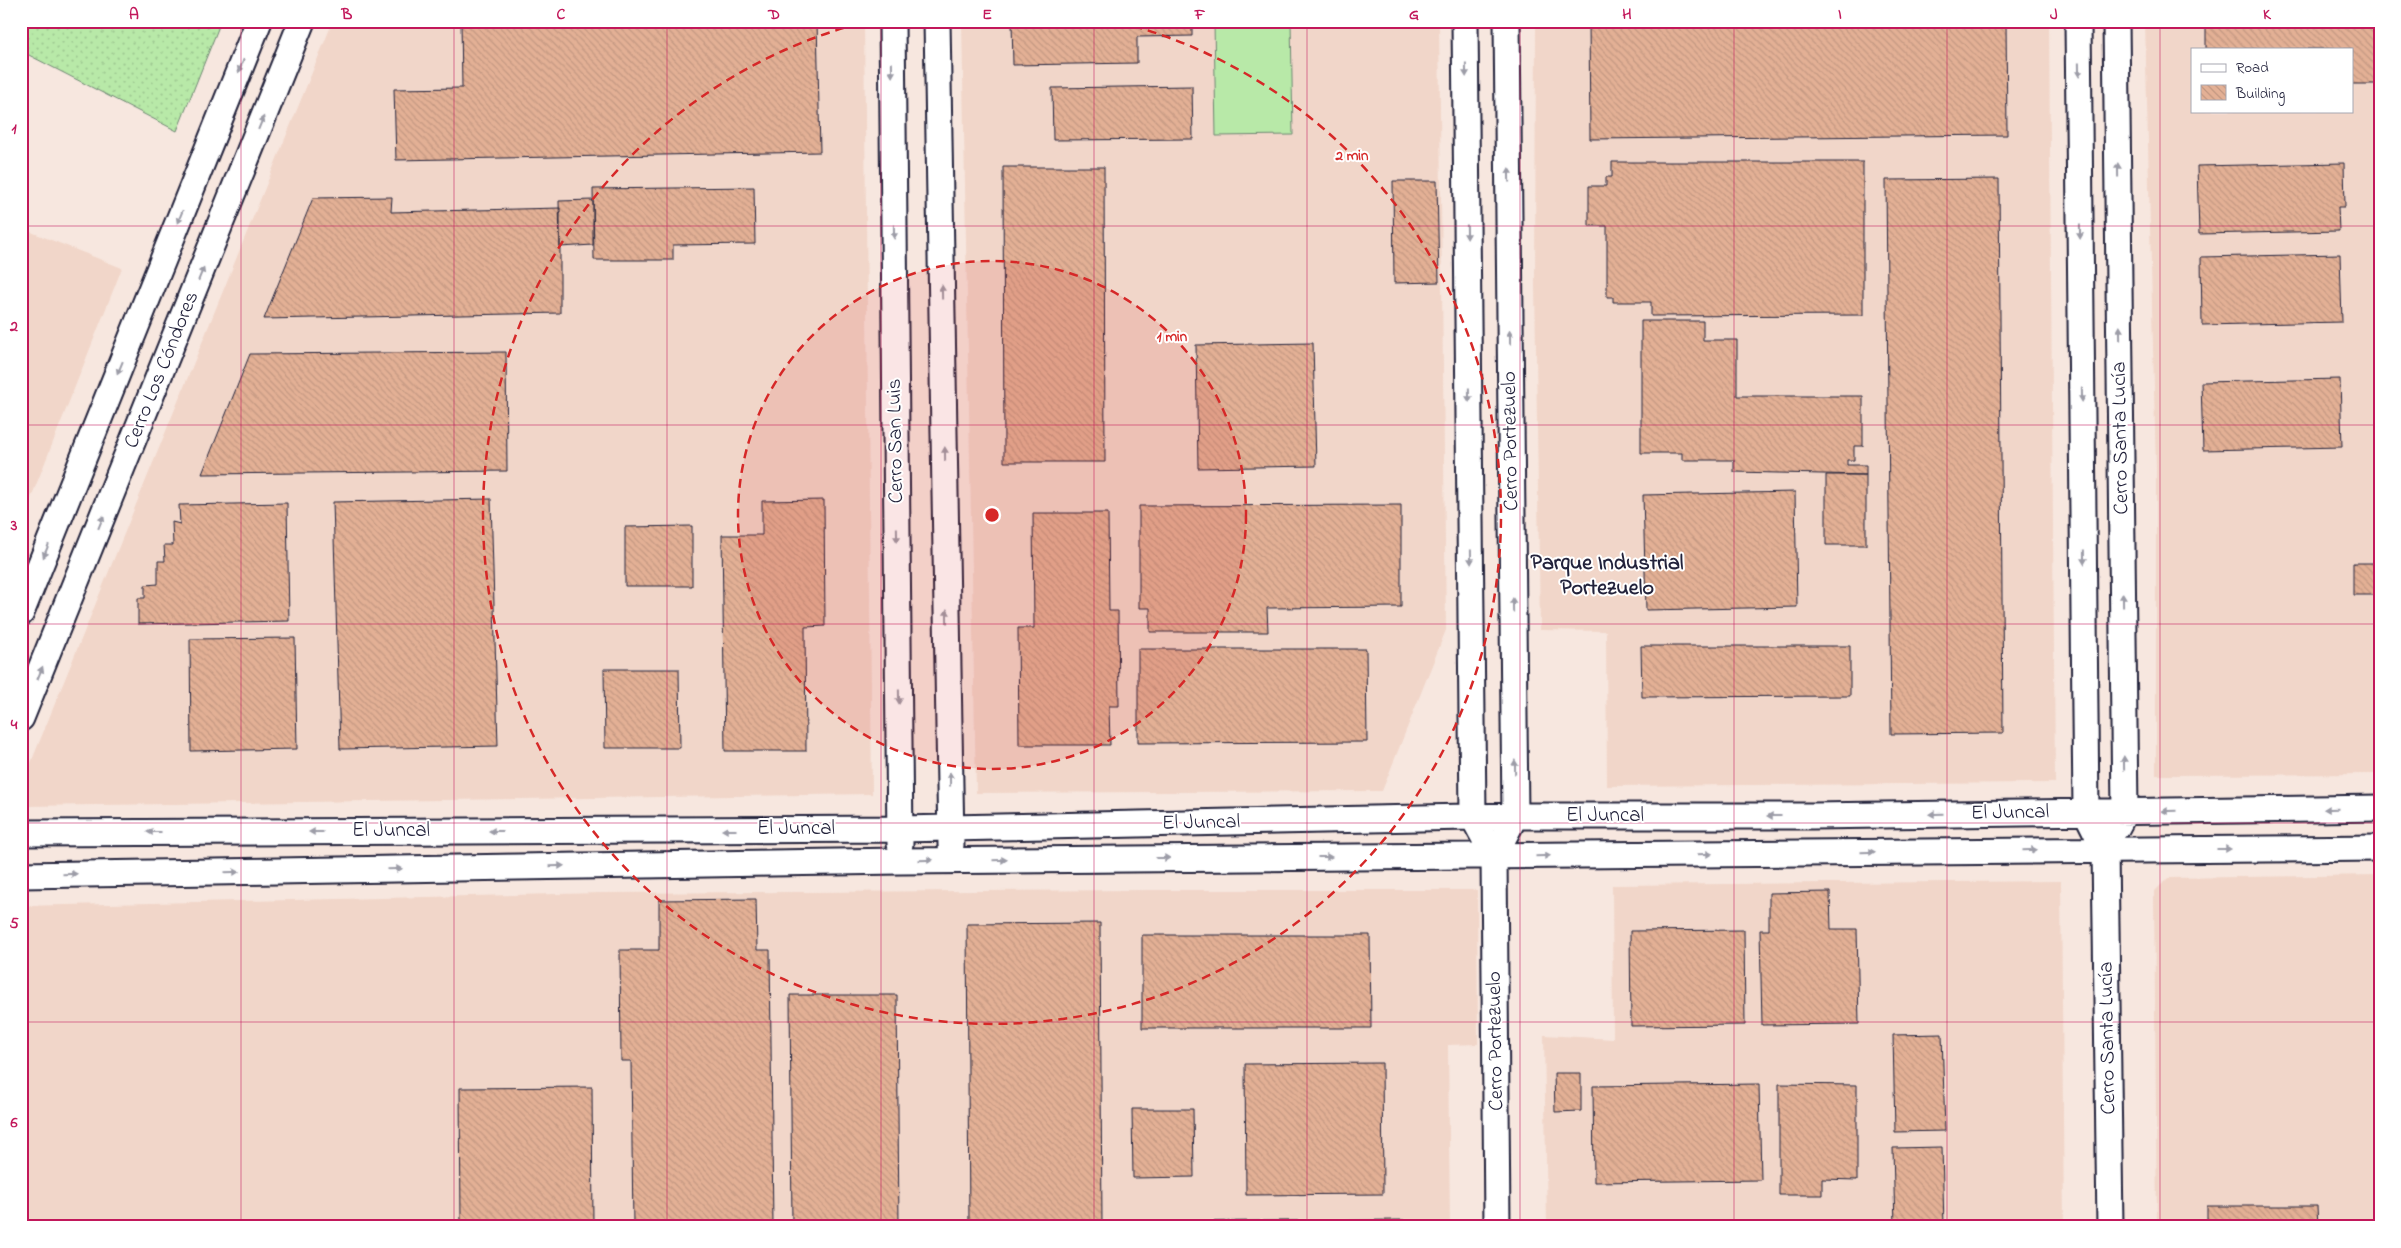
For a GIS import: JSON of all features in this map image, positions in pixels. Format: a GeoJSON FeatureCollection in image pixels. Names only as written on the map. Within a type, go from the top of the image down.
{"type":"FeatureCollection","features":[{"type":"Feature","properties":{"kind":"street","name":"Cerro Los Cóndores"},"geometry":{"type":"LineString","coordinates":[[21,612],[259,21]]}},
{"type":"Feature","properties":{"kind":"street","name":"Cerro Los Cóndores"},"geometry":{"type":"LineString","coordinates":[[21,718],[302,21]]}},
{"type":"Feature","properties":{"kind":"street","name":"Cerro San Luis"},"geometry":{"type":"LineString","coordinates":[[892,21],[900,861]]}},
{"type":"Feature","properties":{"kind":"street"},"geometry":{"type":"LineString","coordinates":[[937,21],[952,860]]}},
{"type":"Feature","properties":{"kind":"street","name":"Cerro Portezuelo"},"geometry":{"type":"LineString","coordinates":[[1465,21],[1473,817],[1494,856],[1498,1227]]}},
{"type":"Feature","properties":{"kind":"street","name":"Cerro Portezuelo"},"geometry":{"type":"LineString","coordinates":[[1494,856],[1515,816],[1507,21]]}},
{"type":"Feature","properties":{"kind":"street","name":"Cerro Santa Lucía"},"geometry":{"type":"LineString","coordinates":[[2078,21],[2086,812],[2105,850],[2110,1227]]}},
{"type":"Feature","properties":{"kind":"street","name":"Cerro Santa Lucía"},"geometry":{"type":"LineString","coordinates":[[2105,850],[2125,812],[2116,21]]}},
{"type":"Feature","properties":{"kind":"street","name":"El Juncal"},"geometry":{"type":"LineString","coordinates":[[21,833],[900,829],[1515,816],[1813,816],[2380,808]]}},
{"type":"Feature","properties":{"kind":"street","name":"El Juncal"},"geometry":{"type":"LineString","coordinates":[[21,875],[952,860],[2380,848]]}},
{"type":"Feature","properties":{"kind":"shaded area"},"geometry":{"type":"Polygon","coordinates":[[[333,21],[864,21],[872,794],[24,806],[21,800],[21,787],[333,21]]]}},
{"type":"Feature","properties":{"kind":"shaded area"},"geometry":{"type":"Polygon","coordinates":[[[962,21],[1439,21],[1446,630],[1382,791],[976,793],[962,21]]]}},
{"type":"Feature","properties":{"kind":"shaded area"},"geometry":{"type":"Polygon","coordinates":[[[1536,21],[2049,21],[2055,783],[1607,786],[1606,631],[1540,630],[1535,284],[1536,21]]]}},
{"type":"Feature","properties":{"kind":"shaded area"},"geometry":{"type":"Polygon","coordinates":[[[2145,21],[2380,21],[2380,774],[2156,775],[2156,470],[2145,21]]]}},
{"type":"Feature","properties":{"kind":"shaded area"},"geometry":{"type":"Polygon","coordinates":[[[21,228],[122,268],[21,523],[21,228]]]}},
{"type":"Feature","properties":{"kind":"shaded area"},"geometry":{"type":"Polygon","coordinates":[[[2380,875],[2380,1227],[2157,1227],[2154,892],[2168,878],[2380,875]]]}},
{"type":"Feature","properties":{"kind":"shaded area"},"geometry":{"type":"Polygon","coordinates":[[[2061,881],[2064,1227],[1547,1227],[1544,1035],[1613,1039],[1612,885],[2061,881]]]}},
{"type":"Feature","properties":{"kind":"shaded area"},"geometry":{"type":"Polygon","coordinates":[[[1477,890],[1478,1044],[1448,1045],[1450,1227],[21,1227],[21,906],[601,893],[1477,890]]]}},
{"type":"Feature","properties":{"kind":"green space"},"geometry":{"type":"Polygon","coordinates":[[[21,21],[221,21],[177,131],[21,51],[21,21]]]}},
{"type":"Feature","properties":{"kind":"green space"},"geometry":{"type":"Polygon","coordinates":[[[1291,21],[1293,135],[1216,136],[1214,23],[1291,21]]]}},
{"type":"Feature","properties":{"kind":"building"},"geometry":{"type":"Polygon","coordinates":[[[461,21],[817,21],[820,152],[396,160],[394,89],[462,88],[461,21]]]}},
{"type":"Feature","properties":{"kind":"building"},"geometry":{"type":"Polygon","coordinates":[[[1012,21],[1192,21],[1192,36],[1137,37],[1137,63],[1013,65],[1012,21]]]}},
{"type":"Feature","properties":{"kind":"building"},"geometry":{"type":"Polygon","coordinates":[[[1589,21],[2006,21],[2007,135],[1590,139],[1589,21]]]}},
{"type":"Feature","properties":{"kind":"building"},"geometry":{"type":"Polygon","coordinates":[[[2206,21],[2380,21],[2380,84],[2354,84],[2354,48],[2206,48],[2206,21]]]}},
{"type":"Feature","properties":{"kind":"building"},"geometry":{"type":"Polygon","coordinates":[[[1192,86],[1193,139],[1053,140],[1052,88],[1192,86]]]}},
{"type":"Feature","properties":{"kind":"building"},"geometry":{"type":"Polygon","coordinates":[[[1612,162],[1863,162],[1863,315],[1651,316],[1651,302],[1613,302],[1613,297],[1607,297],[1607,226],[1589,226],[1589,186],[1606,186],[1606,177],[1612,177],[1612,162]]]}},
{"type":"Feature","properties":{"kind":"building"},"geometry":{"type":"Polygon","coordinates":[[[2344,163],[2345,207],[2338,207],[2339,231],[2199,234],[2197,166],[2344,163]]]}},
{"type":"Feature","properties":{"kind":"building"},"geometry":{"type":"Polygon","coordinates":[[[1003,167],[1104,167],[1105,462],[1004,462],[1003,167]]]}},
{"type":"Feature","properties":{"kind":"building"},"geometry":{"type":"Polygon","coordinates":[[[1999,179],[2003,733],[1891,734],[1886,180],[1999,179]]]}},
{"type":"Feature","properties":{"kind":"building"},"geometry":{"type":"Polygon","coordinates":[[[1393,181],[1437,181],[1439,282],[1394,283],[1393,181]]]}},
{"type":"Feature","properties":{"kind":"building"},"geometry":{"type":"Polygon","coordinates":[[[754,187],[755,244],[673,245],[673,260],[594,260],[593,189],[754,187]]]}},
{"type":"Feature","properties":{"kind":"building"},"geometry":{"type":"Polygon","coordinates":[[[392,197],[391,212],[560,208],[560,313],[264,319],[313,198],[392,197]]]}},
{"type":"Feature","properties":{"kind":"building"},"geometry":{"type":"Polygon","coordinates":[[[593,200],[593,245],[560,247],[559,201],[593,200]]]}},
{"type":"Feature","properties":{"kind":"building"},"geometry":{"type":"Polygon","coordinates":[[[2377,211],[2380,211],[2380,241],[2377,241],[2377,211]]]}},
{"type":"Feature","properties":{"kind":"building"},"geometry":{"type":"Polygon","coordinates":[[[2340,254],[2342,322],[2202,325],[2201,257],[2340,254]]]}},
{"type":"Feature","properties":{"kind":"building"},"geometry":{"type":"Polygon","coordinates":[[[1641,321],[1703,321],[1703,340],[1737,340],[1737,396],[1863,396],[1863,446],[1854,446],[1854,460],[1847,460],[1847,465],[1866,465],[1866,475],[1734,472],[1734,460],[1682,460],[1682,453],[1641,453],[1641,321]]]}},
{"type":"Feature","properties":{"kind":"building"},"geometry":{"type":"Polygon","coordinates":[[[1313,343],[1316,466],[1198,468],[1196,345],[1313,343]]]}},
{"type":"Feature","properties":{"kind":"building"},"geometry":{"type":"Polygon","coordinates":[[[506,352],[507,471],[202,474],[250,354],[506,352]]]}},
{"type":"Feature","properties":{"kind":"building"},"geometry":{"type":"Polygon","coordinates":[[[2340,379],[2342,447],[2203,450],[2201,382],[2340,379]]]}},
{"type":"Feature","properties":{"kind":"building"},"geometry":{"type":"Polygon","coordinates":[[[1826,475],[1866,475],[1866,545],[1826,545],[1826,475]]]}},
{"type":"Feature","properties":{"kind":"building"},"geometry":{"type":"Polygon","coordinates":[[[1795,492],[1797,607],[1646,610],[1643,495],[1795,492]]]}},
{"type":"Feature","properties":{"kind":"building"},"geometry":{"type":"Polygon","coordinates":[[[491,499],[498,746],[340,749],[333,502],[491,499]]]}},
{"type":"Feature","properties":{"kind":"building"},"geometry":{"type":"Polygon","coordinates":[[[824,500],[825,626],[805,627],[806,751],[725,751],[722,535],[762,535],[762,501],[824,500]]]}},
{"type":"Feature","properties":{"kind":"building"},"geometry":{"type":"Polygon","coordinates":[[[287,503],[289,621],[138,624],[138,598],[145,598],[145,585],[158,584],[158,561],[165,561],[164,545],[173,545],[172,522],[180,524],[179,505],[287,503]]]}},
{"type":"Feature","properties":{"kind":"building"},"geometry":{"type":"Polygon","coordinates":[[[1401,505],[1401,607],[1267,608],[1268,632],[1150,632],[1150,608],[1139,608],[1139,506],[1401,505]]]}},
{"type":"Feature","properties":{"kind":"building"},"geometry":{"type":"Polygon","coordinates":[[[1033,513],[1108,513],[1109,611],[1118,611],[1119,706],[1109,706],[1110,745],[1019,745],[1018,628],[1034,628],[1033,513]]]}},
{"type":"Feature","properties":{"kind":"building"},"geometry":{"type":"Polygon","coordinates":[[[692,526],[692,586],[625,586],[625,527],[692,526]]]}},
{"type":"Feature","properties":{"kind":"building"},"geometry":{"type":"Polygon","coordinates":[[[2353,563],[2380,563],[2380,595],[2353,595],[2353,563]]]}},
{"type":"Feature","properties":{"kind":"building"},"geometry":{"type":"Polygon","coordinates":[[[295,638],[297,749],[191,751],[190,639],[295,638]]]}},
{"type":"Feature","properties":{"kind":"building"},"geometry":{"type":"Polygon","coordinates":[[[1641,646],[1850,646],[1850,696],[1642,697],[1641,646]]]}},
{"type":"Feature","properties":{"kind":"building"},"geometry":{"type":"Polygon","coordinates":[[[1138,649],[1366,649],[1367,742],[1138,743],[1138,649]]]}},
{"type":"Feature","properties":{"kind":"building"},"geometry":{"type":"Polygon","coordinates":[[[604,669],[679,669],[680,748],[605,748],[604,669]]]}},
{"type":"Feature","properties":{"kind":"building"},"geometry":{"type":"Polygon","coordinates":[[[1830,892],[1831,929],[1857,929],[1859,1024],[1762,1025],[1760,930],[1769,930],[1769,893],[1830,892]]]}},
{"type":"Feature","properties":{"kind":"building"},"geometry":{"type":"Polygon","coordinates":[[[756,899],[757,950],[770,950],[773,1227],[633,1227],[631,1061],[621,1061],[620,950],[659,950],[659,900],[756,899]]]}},
{"type":"Feature","properties":{"kind":"building"},"geometry":{"type":"Polygon","coordinates":[[[1100,923],[1102,1227],[969,1227],[967,924],[1100,923]]]}},
{"type":"Feature","properties":{"kind":"building"},"geometry":{"type":"Polygon","coordinates":[[[1744,930],[1745,1025],[1631,1026],[1630,931],[1744,930]]]}},
{"type":"Feature","properties":{"kind":"building"},"geometry":{"type":"Polygon","coordinates":[[[1142,935],[1370,935],[1371,1028],[1142,1028],[1142,935]]]}},
{"type":"Feature","properties":{"kind":"building"},"geometry":{"type":"Polygon","coordinates":[[[790,995],[897,995],[899,1227],[792,1227],[790,995]]]}},
{"type":"Feature","properties":{"kind":"building"},"geometry":{"type":"Polygon","coordinates":[[[1942,1034],[1945,1131],[1895,1132],[1893,1035],[1942,1034]]]}},
{"type":"Feature","properties":{"kind":"building"},"geometry":{"type":"Polygon","coordinates":[[[1382,1063],[1383,1194],[1246,1195],[1245,1064],[1382,1063]]]}},
{"type":"Feature","properties":{"kind":"building"},"geometry":{"type":"Polygon","coordinates":[[[1554,1073],[1581,1073],[1581,1111],[1555,1112],[1554,1073]]]}},
{"type":"Feature","properties":{"kind":"building"},"geometry":{"type":"Polygon","coordinates":[[[1759,1084],[1761,1180],[1594,1182],[1593,1086],[1759,1084]]]}},
{"type":"Feature","properties":{"kind":"building"},"geometry":{"type":"Polygon","coordinates":[[[1779,1084],[1857,1085],[1857,1180],[1822,1179],[1822,1195],[1779,1195],[1779,1084]]]}},
{"type":"Feature","properties":{"kind":"building"},"geometry":{"type":"Polygon","coordinates":[[[592,1087],[593,1227],[461,1227],[460,1088],[592,1087]]]}},
{"type":"Feature","properties":{"kind":"building"},"geometry":{"type":"Polygon","coordinates":[[[1132,1109],[1193,1109],[1194,1177],[1133,1178],[1132,1109]]]}},
{"type":"Feature","properties":{"kind":"building"},"geometry":{"type":"Polygon","coordinates":[[[1942,1147],[1944,1227],[1895,1227],[1893,1148],[1942,1147]]]}},
{"type":"Feature","properties":{"kind":"building"},"geometry":{"type":"Polygon","coordinates":[[[2207,1206],[2317,1206],[2318,1227],[2207,1227],[2207,1206]]]}},
{"type":"Feature","properties":{"kind":"building"},"geometry":{"type":"Polygon","coordinates":[[[1404,1220],[1404,1227],[1149,1227],[1149,1222],[1404,1220]]]}},
{"type":"Feature","properties":{"kind":"district","name":"Parque Industrial Portezuelo"},"geometry":{"type":"Point","coordinates":[1607,576]}}]}
